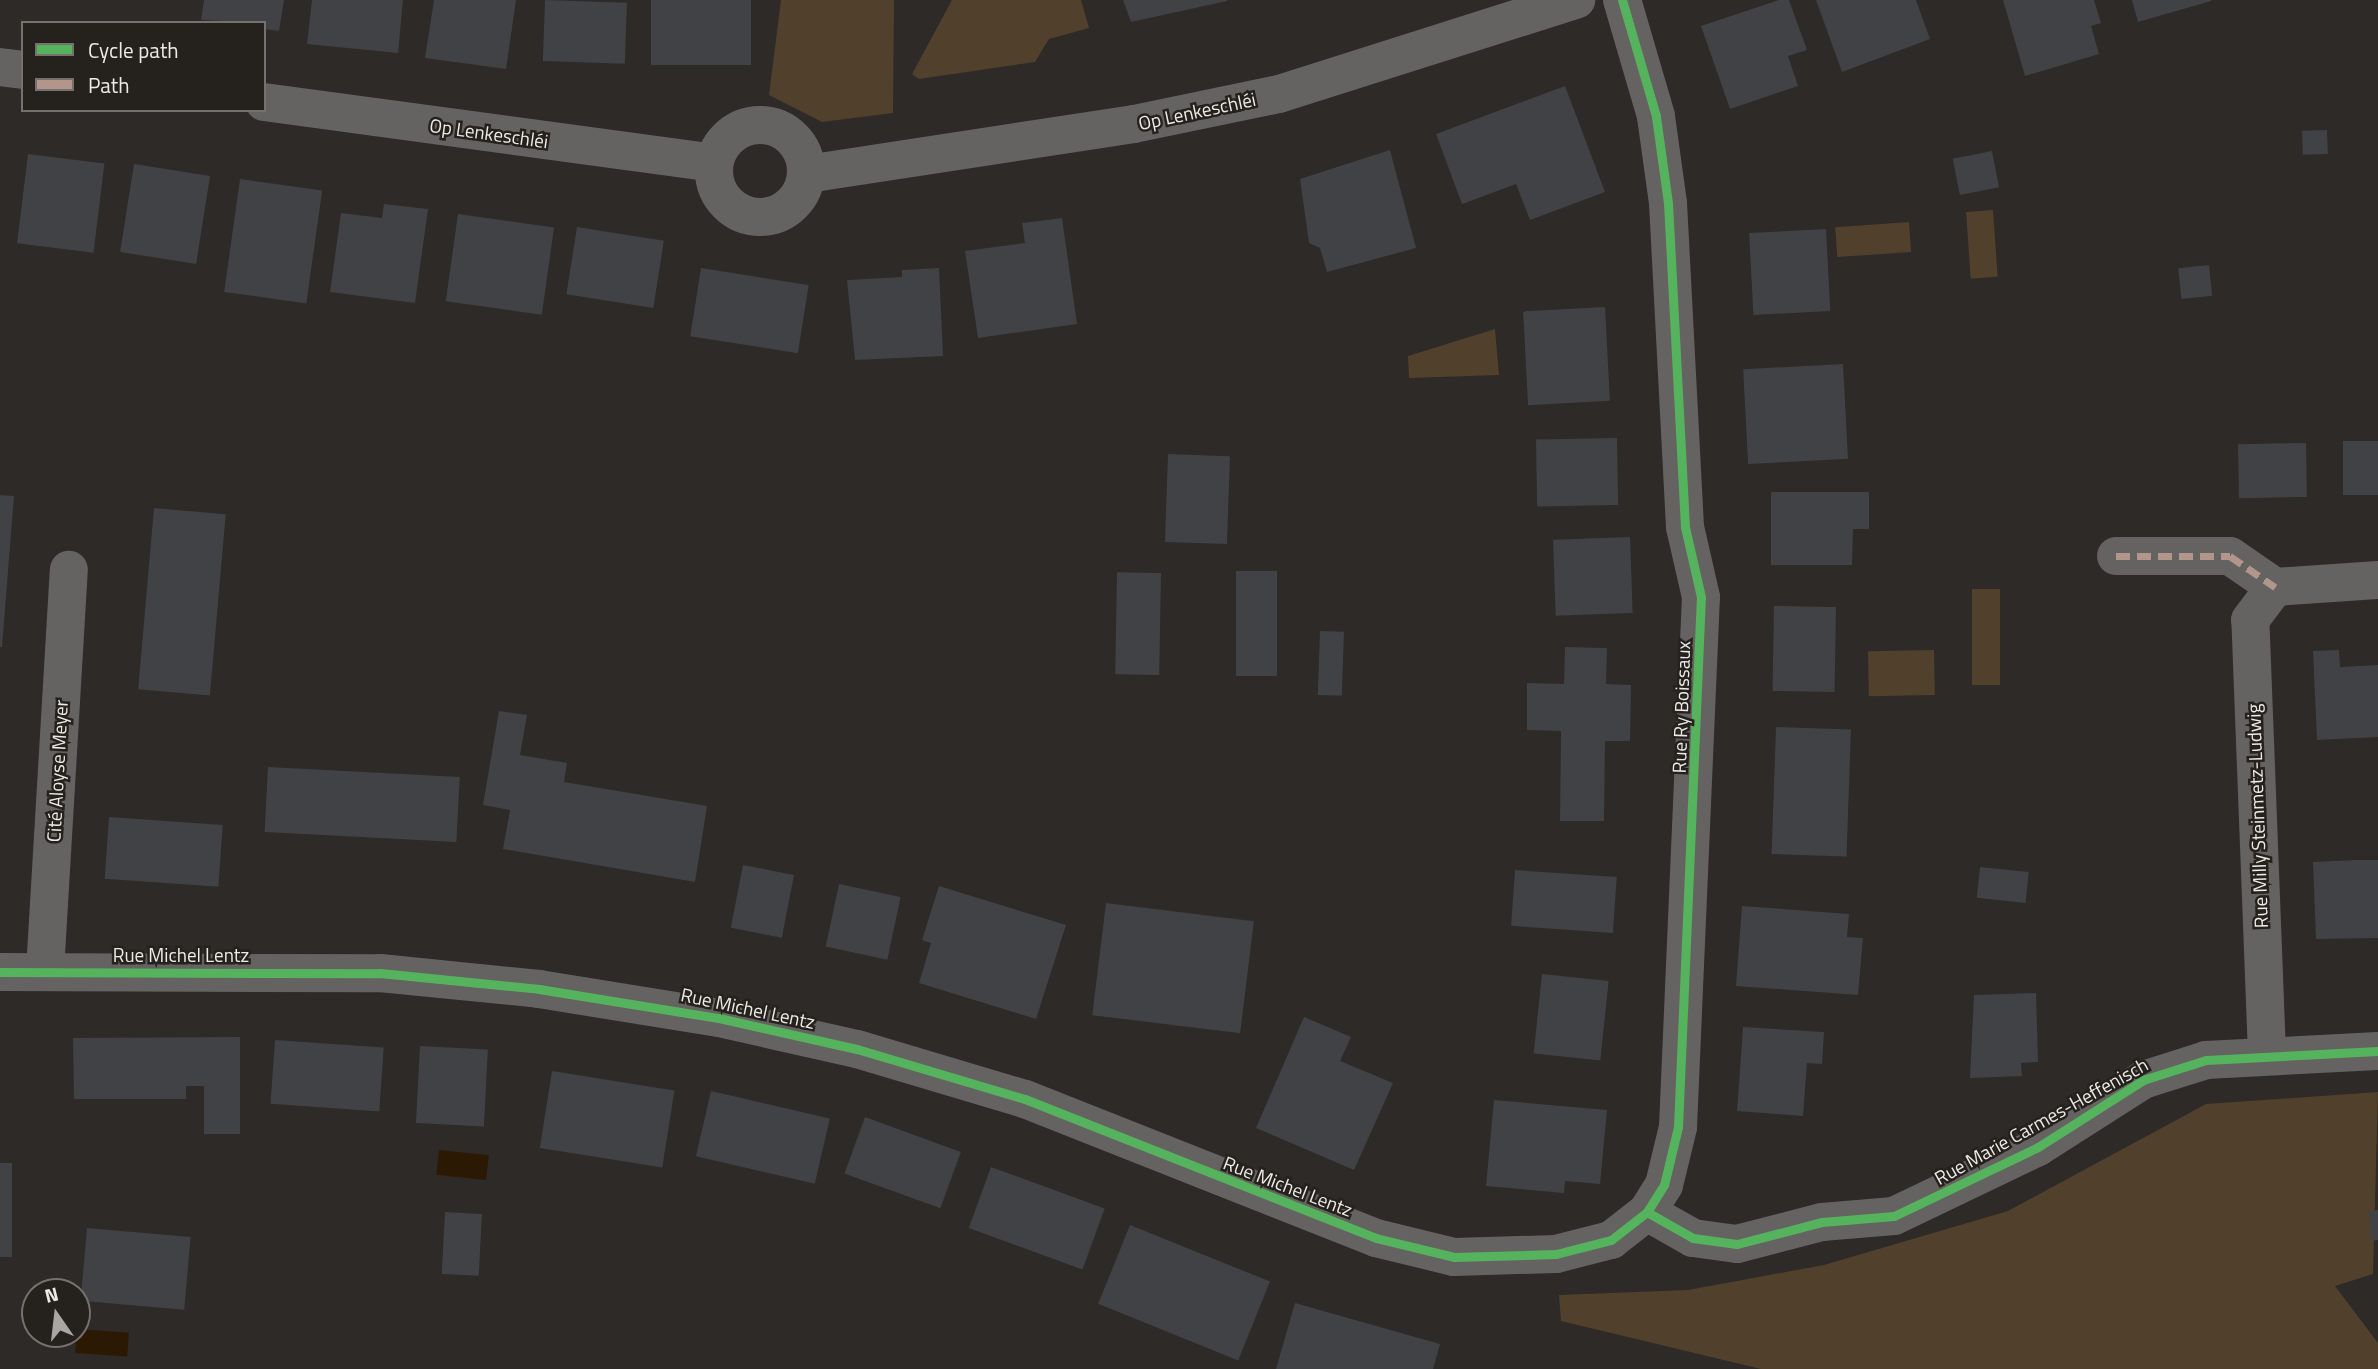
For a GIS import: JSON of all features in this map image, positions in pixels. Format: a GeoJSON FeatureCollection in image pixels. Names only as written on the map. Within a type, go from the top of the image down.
{"type":"FeatureCollection","features":[{"type":"Feature","properties":{"kind":"street","name":"Op Lenkeschléi"},"geometry":{"type":"LineString","coordinates":[[807,174],[1134,124],[1279,94],[1576,0]]}},
{"type":"Feature","properties":{"kind":"street","name":"Rue Ry Boissaux"},"geometry":{"type":"LineString","coordinates":[[1454,1257],[1556,1254],[1611,1240],[1647,1212],[1664,1185],[1678,1127],[1701,597],[1685,527],[1666,191],[1656,116],[1622,0]]}},
{"type":"Feature","properties":{"kind":"street"},"geometry":{"type":"LineString","coordinates":[[0,67],[21,70]]}},
{"type":"Feature","properties":{"kind":"street","name":"Op Lenkeschléi"},"geometry":{"type":"LineString","coordinates":[[266,102],[714,163]]}},
{"type":"Feature","properties":{"kind":"street"},"geometry":{"type":"LineString","coordinates":[[768,125],[792,137],[807,174],[795,201],[769,217],[754,218],[727,205],[718,192],[714,163],[733,134],[768,125]]}},
{"type":"Feature","properties":{"kind":"street"},"geometry":{"type":"LineString","coordinates":[[2116,556],[2230,556],[2275,587],[2378,580]]}},
{"type":"Feature","properties":{"kind":"street","name":"Cité Aloyse Meyer"},"geometry":{"type":"LineString","coordinates":[[45,971],[69,570]]}},
{"type":"Feature","properties":{"kind":"street","name":"Rue Milly Steinmetz-Ludwig"},"geometry":{"type":"LineString","coordinates":[[2267,1054],[2250,620],[2275,587]]}},
{"type":"Feature","properties":{"kind":"street","name":"Rue Michel Lentz"},"geometry":{"type":"LineString","coordinates":[[0,972],[380,973],[538,989],[719,1018],[858,1049],[1025,1099],[1376,1238],[1454,1257]]}},
{"type":"Feature","properties":{"kind":"street","name":"Rue Marie Carmes-Heffenisch"},"geometry":{"type":"LineString","coordinates":[[1647,1212],[1693,1238],[1737,1244],[1822,1222],[1894,1216],[2038,1147],[2143,1080],[2206,1060],[2267,1054],[2378,1051]]}},
{"type":"Feature","properties":{"kind":"shaded area"},"geometry":{"type":"Polygon","coordinates":[[[781,0],[894,0],[893,113],[822,122],[769,95],[781,0]]]}},
{"type":"Feature","properties":{"kind":"shaded area"},"geometry":{"type":"Polygon","coordinates":[[[952,0],[1081,0],[1089,28],[1049,39],[1035,62],[919,79],[912,74],[952,0]]]}},
{"type":"Feature","properties":{"kind":"shaded area"},"geometry":{"type":"Polygon","coordinates":[[[1993,210],[1998,277],[1971,279],[1966,212],[1993,210]]]}},
{"type":"Feature","properties":{"kind":"shaded area"},"geometry":{"type":"Polygon","coordinates":[[[1909,222],[1911,252],[1837,257],[1835,227],[1909,222]]]}},
{"type":"Feature","properties":{"kind":"shaded area"},"geometry":{"type":"Polygon","coordinates":[[[1495,329],[1499,375],[1409,378],[1408,356],[1495,329]]]}},
{"type":"Feature","properties":{"kind":"shaded area"},"geometry":{"type":"Polygon","coordinates":[[[1972,589],[2000,589],[2000,685],[1972,685],[1972,589]]]}},
{"type":"Feature","properties":{"kind":"shaded area"},"geometry":{"type":"Polygon","coordinates":[[[1934,650],[1935,695],[1869,696],[1868,651],[1934,650]]]}},
{"type":"Feature","properties":{"kind":"shaded area"},"geometry":{"type":"Polygon","coordinates":[[[2378,1092],[2373,1274],[2335,1286],[2378,1343],[2378,1369],[1761,1369],[1561,1321],[1559,1295],[1688,1290],[1824,1265],[2008,1211],[2206,1104],[2378,1092]]]}},
{"type":"Feature","properties":{"kind":"shaded area"},"geometry":{"type":"Polygon","coordinates":[[[439,1150],[489,1155],[486,1180],[436,1175],[439,1150]]]}},
{"type":"Feature","properties":{"kind":"shaded area"},"geometry":{"type":"Polygon","coordinates":[[[91,1330],[129,1333],[127,1357],[75,1353],[76,1348],[91,1348],[91,1330]]]}},
{"type":"Feature","properties":{"kind":"building"},"geometry":{"type":"Polygon","coordinates":[[[204,0],[284,0],[279,31],[266,29],[266,21],[201,20],[204,0]]]}},
{"type":"Feature","properties":{"kind":"building"},"geometry":{"type":"Polygon","coordinates":[[[312,0],[403,0],[398,53],[307,44],[312,0]]]}},
{"type":"Feature","properties":{"kind":"building"},"geometry":{"type":"Polygon","coordinates":[[[434,0],[516,0],[506,69],[425,58],[434,0]]]}},
{"type":"Feature","properties":{"kind":"building"},"geometry":{"type":"Polygon","coordinates":[[[545,0],[627,3],[625,64],[543,61],[545,0]]]}},
{"type":"Feature","properties":{"kind":"building"},"geometry":{"type":"Polygon","coordinates":[[[651,0],[751,0],[751,65],[651,65],[651,0]]]}},
{"type":"Feature","properties":{"kind":"building"},"geometry":{"type":"Polygon","coordinates":[[[1123,0],[1227,0],[1227,1],[1131,22],[1123,0]]]}},
{"type":"Feature","properties":{"kind":"building"},"geometry":{"type":"Polygon","coordinates":[[[1779,0],[1789,0],[1807,50],[1788,56],[1798,86],[1730,109],[1701,26],[1779,0]]]}},
{"type":"Feature","properties":{"kind":"building"},"geometry":{"type":"Polygon","coordinates":[[[1816,0],[1916,0],[1930,39],[1842,72],[1816,0]]]}},
{"type":"Feature","properties":{"kind":"building"},"geometry":{"type":"Polygon","coordinates":[[[2003,0],[2094,0],[2101,23],[2091,26],[2099,54],[2025,76],[2003,0]]]}},
{"type":"Feature","properties":{"kind":"building"},"geometry":{"type":"Polygon","coordinates":[[[2132,0],[2211,0],[2211,1],[2138,22],[2132,0]]]}},
{"type":"Feature","properties":{"kind":"building"},"geometry":{"type":"Polygon","coordinates":[[[1565,86],[1605,192],[1530,220],[1516,184],[1462,204],[1436,134],[1565,86]]]}},
{"type":"Feature","properties":{"kind":"building"},"geometry":{"type":"Polygon","coordinates":[[[2327,130],[2328,154],[2303,155],[2302,131],[2327,130]]]}},
{"type":"Feature","properties":{"kind":"building"},"geometry":{"type":"Polygon","coordinates":[[[1390,150],[1416,248],[1327,272],[1320,248],[1309,243],[1300,179],[1390,150]]]}},
{"type":"Feature","properties":{"kind":"building"},"geometry":{"type":"Polygon","coordinates":[[[1992,151],[1999,187],[1960,195],[1953,159],[1992,151]]]}},
{"type":"Feature","properties":{"kind":"building"},"geometry":{"type":"Polygon","coordinates":[[[28,154],[104,163],[93,253],[17,243],[28,154]]]}},
{"type":"Feature","properties":{"kind":"building"},"geometry":{"type":"Polygon","coordinates":[[[134,164],[210,176],[196,264],[120,252],[134,164]]]}},
{"type":"Feature","properties":{"kind":"building"},"geometry":{"type":"Polygon","coordinates":[[[240,179],[322,191],[306,303],[224,292],[240,179]]]}},
{"type":"Feature","properties":{"kind":"building"},"geometry":{"type":"Polygon","coordinates":[[[384,204],[428,209],[415,303],[330,292],[341,213],[382,218],[384,204]]]}},
{"type":"Feature","properties":{"kind":"building"},"geometry":{"type":"Polygon","coordinates":[[[458,214],[554,227],[542,315],[446,301],[458,214]]]}},
{"type":"Feature","properties":{"kind":"building"},"geometry":{"type":"Polygon","coordinates":[[[1062,218],[1077,324],[978,338],[965,251],[1025,243],[1022,223],[1062,218]]]}},
{"type":"Feature","properties":{"kind":"building"},"geometry":{"type":"Polygon","coordinates":[[[577,227],[664,241],[653,308],[566,294],[577,227]]]}},
{"type":"Feature","properties":{"kind":"building"},"geometry":{"type":"Polygon","coordinates":[[[1826,229],[1830,311],[1753,315],[1749,233],[1826,229]]]}},
{"type":"Feature","properties":{"kind":"building"},"geometry":{"type":"Polygon","coordinates":[[[2209,265],[2212,296],[2181,299],[2178,268],[2209,265]]]}},
{"type":"Feature","properties":{"kind":"building"},"geometry":{"type":"Polygon","coordinates":[[[701,268],[809,285],[798,353],[690,336],[701,268]]]}},
{"type":"Feature","properties":{"kind":"building"},"geometry":{"type":"Polygon","coordinates":[[[939,268],[943,356],[855,360],[847,280],[902,277],[902,270],[939,268]]]}},
{"type":"Feature","properties":{"kind":"building"},"geometry":{"type":"Polygon","coordinates":[[[1605,307],[1610,401],[1528,405],[1523,311],[1605,307]]]}},
{"type":"Feature","properties":{"kind":"building"},"geometry":{"type":"Polygon","coordinates":[[[1843,364],[1848,459],[1748,464],[1743,369],[1843,364]]]}},
{"type":"Feature","properties":{"kind":"building"},"geometry":{"type":"Polygon","coordinates":[[[1617,438],[1618,505],[1537,506],[1536,439],[1617,438]]]}},
{"type":"Feature","properties":{"kind":"building"},"geometry":{"type":"Polygon","coordinates":[[[2343,441],[2378,441],[2378,495],[2343,495],[2343,441]]]}},
{"type":"Feature","properties":{"kind":"building"},"geometry":{"type":"Polygon","coordinates":[[[2306,443],[2307,497],[2239,498],[2238,444],[2306,443]]]}},
{"type":"Feature","properties":{"kind":"building"},"geometry":{"type":"Polygon","coordinates":[[[1168,454],[1230,456],[1227,544],[1165,542],[1168,454]]]}},
{"type":"Feature","properties":{"kind":"building"},"geometry":{"type":"Polygon","coordinates":[[[1771,492],[1869,492],[1869,529],[1853,529],[1852,565],[1771,565],[1771,492]]]}},
{"type":"Feature","properties":{"kind":"building"},"geometry":{"type":"Polygon","coordinates":[[[0,495],[14,496],[2,647],[0,647],[0,495]]]}},
{"type":"Feature","properties":{"kind":"building"},"geometry":{"type":"Polygon","coordinates":[[[154,508],[226,514],[210,696],[138,689],[154,508]]]}},
{"type":"Feature","properties":{"kind":"building"},"geometry":{"type":"Polygon","coordinates":[[[1630,537],[1633,613],[1556,616],[1553,540],[1630,537]]]}},
{"type":"Feature","properties":{"kind":"building"},"geometry":{"type":"Polygon","coordinates":[[[1236,571],[1277,571],[1277,676],[1236,676],[1236,571]]]}},
{"type":"Feature","properties":{"kind":"building"},"geometry":{"type":"Polygon","coordinates":[[[1117,572],[1161,573],[1159,675],[1115,674],[1117,572]]]}},
{"type":"Feature","properties":{"kind":"building"},"geometry":{"type":"Polygon","coordinates":[[[1774,606],[1836,607],[1835,692],[1773,691],[1774,606]]]}},
{"type":"Feature","properties":{"kind":"building"},"geometry":{"type":"Polygon","coordinates":[[[1320,631],[1344,632],[1342,696],[1318,695],[1320,631]]]}},
{"type":"Feature","properties":{"kind":"building"},"geometry":{"type":"Polygon","coordinates":[[[1565,647],[1607,648],[1606,684],[1631,685],[1630,741],[1605,741],[1604,821],[1560,821],[1561,731],[1527,730],[1527,683],[1564,684],[1565,647]]]}},
{"type":"Feature","properties":{"kind":"building"},"geometry":{"type":"Polygon","coordinates":[[[2339,650],[2340,667],[2378,665],[2378,737],[2317,740],[2313,651],[2339,650]]]}},
{"type":"Feature","properties":{"kind":"building"},"geometry":{"type":"Polygon","coordinates":[[[499,711],[527,715],[520,755],[567,763],[564,782],[707,806],[695,882],[503,849],[510,810],[483,805],[499,711]]]}},
{"type":"Feature","properties":{"kind":"building"},"geometry":{"type":"Polygon","coordinates":[[[1776,727],[1851,730],[1847,857],[1772,854],[1776,727]]]}},
{"type":"Feature","properties":{"kind":"building"},"geometry":{"type":"Polygon","coordinates":[[[268,767],[460,777],[456,842],[265,832],[268,767]]]}},
{"type":"Feature","properties":{"kind":"building"},"geometry":{"type":"Polygon","coordinates":[[[109,817],[223,825],[218,887],[105,879],[109,817]]]}},
{"type":"Feature","properties":{"kind":"building"},"geometry":{"type":"Polygon","coordinates":[[[2378,860],[2378,938],[2316,939],[2313,862],[2378,860]]]}},
{"type":"Feature","properties":{"kind":"building"},"geometry":{"type":"Polygon","coordinates":[[[743,865],[794,875],[782,938],[731,928],[743,865]]]}},
{"type":"Feature","properties":{"kind":"building"},"geometry":{"type":"Polygon","coordinates":[[[1980,867],[2029,872],[2025,903],[1977,898],[1980,867]]]}},
{"type":"Feature","properties":{"kind":"building"},"geometry":{"type":"Polygon","coordinates":[[[1515,870],[1617,877],[1613,933],[1511,926],[1515,870]]]}},
{"type":"Feature","properties":{"kind":"building"},"geometry":{"type":"Polygon","coordinates":[[[839,884],[901,897],[887,960],[826,947],[839,884]]]}},
{"type":"Feature","properties":{"kind":"building"},"geometry":{"type":"Polygon","coordinates":[[[939,886],[1066,925],[1036,1019],[919,983],[931,943],[922,940],[939,886]]]}},
{"type":"Feature","properties":{"kind":"building"},"geometry":{"type":"Polygon","coordinates":[[[1106,903],[1254,921],[1240,1033],[1092,1015],[1106,903]]]}},
{"type":"Feature","properties":{"kind":"building"},"geometry":{"type":"Polygon","coordinates":[[[1742,906],[1849,914],[1847,937],[1863,938],[1858,995],[1736,986],[1742,906]]]}},
{"type":"Feature","properties":{"kind":"building"},"geometry":{"type":"Polygon","coordinates":[[[1542,974],[1609,981],[1600,1061],[1534,1054],[1542,974]]]}},
{"type":"Feature","properties":{"kind":"building"},"geometry":{"type":"Polygon","coordinates":[[[2036,993],[2038,1062],[2021,1063],[2022,1076],[1970,1078],[1974,995],[2036,993]]]}},
{"type":"Feature","properties":{"kind":"building"},"geometry":{"type":"Polygon","coordinates":[[[1304,1017],[1351,1037],[1340,1061],[1393,1083],[1354,1170],[1256,1128],[1304,1017]]]}},
{"type":"Feature","properties":{"kind":"building"},"geometry":{"type":"Polygon","coordinates":[[[1743,1027],[1824,1032],[1822,1064],[1807,1063],[1803,1116],[1737,1111],[1743,1027]]]}},
{"type":"Feature","properties":{"kind":"building"},"geometry":{"type":"Polygon","coordinates":[[[240,1037],[240,1134],[204,1134],[204,1086],[186,1086],[186,1099],[74,1099],[73,1038],[240,1037]]]}},
{"type":"Feature","properties":{"kind":"building"},"geometry":{"type":"Polygon","coordinates":[[[275,1040],[384,1048],[379,1111],[271,1104],[275,1040]]]}},
{"type":"Feature","properties":{"kind":"building"},"geometry":{"type":"Polygon","coordinates":[[[420,1046],[488,1050],[484,1126],[416,1123],[420,1046]]]}},
{"type":"Feature","properties":{"kind":"building"},"geometry":{"type":"Polygon","coordinates":[[[552,1071],[674,1090],[662,1167],[540,1148],[552,1071]]]}},
{"type":"Feature","properties":{"kind":"building"},"geometry":{"type":"Polygon","coordinates":[[[711,1091],[830,1118],[815,1184],[696,1156],[711,1091]]]}},
{"type":"Feature","properties":{"kind":"building"},"geometry":{"type":"Polygon","coordinates":[[[1494,1100],[1607,1110],[1600,1184],[1565,1181],[1564,1193],[1486,1186],[1494,1100]]]}},
{"type":"Feature","properties":{"kind":"building"},"geometry":{"type":"Polygon","coordinates":[[[865,1117],[961,1152],[940,1208],[844,1173],[865,1117]]]}},
{"type":"Feature","properties":{"kind":"building"},"geometry":{"type":"Polygon","coordinates":[[[0,1163],[12,1163],[12,1257],[0,1257],[0,1163]]]}},
{"type":"Feature","properties":{"kind":"building"},"geometry":{"type":"Polygon","coordinates":[[[991,1167],[1105,1208],[1082,1269],[969,1228],[991,1167]]]}},
{"type":"Feature","properties":{"kind":"building"},"geometry":{"type":"Polygon","coordinates":[[[2378,1210],[2378,1240],[2371,1241],[2369,1211],[2378,1210]]]}},
{"type":"Feature","properties":{"kind":"building"},"geometry":{"type":"Polygon","coordinates":[[[445,1212],[482,1214],[479,1276],[442,1274],[445,1212]]]}},
{"type":"Feature","properties":{"kind":"building"},"geometry":{"type":"Polygon","coordinates":[[[1130,1225],[1270,1282],[1238,1360],[1098,1304],[1130,1225]]]}},
{"type":"Feature","properties":{"kind":"building"},"geometry":{"type":"Polygon","coordinates":[[[87,1228],[191,1237],[184,1310],[91,1302],[91,1278],[83,1278],[87,1228]]]}},
{"type":"Feature","properties":{"kind":"building"},"geometry":{"type":"Polygon","coordinates":[[[1295,1303],[1440,1344],[1433,1369],[1276,1369],[1295,1303]]]}},
{"type":"Feature","properties":{"kind":"marked path"},"geometry":{"type":"LineString","coordinates":[[2116,556],[2230,556],[2275,587]]}},
{"type":"Feature","properties":{"kind":"cycle path"},"geometry":{"type":"LineString","coordinates":[[0,972],[380,973],[539,989],[719,1018],[857,1049],[1025,1099],[1376,1238],[1454,1257],[1556,1254],[1611,1240],[1647,1212],[1664,1185],[1678,1127],[1701,597],[1685,527],[1668,203],[1656,116],[1622,0]]}},
{"type":"Feature","properties":{"kind":"cycle path"},"geometry":{"type":"LineString","coordinates":[[1647,1212],[1693,1238],[1737,1244],[1822,1222],[1894,1216],[2038,1147],[2143,1080],[2206,1060],[2378,1051]]}}]}
